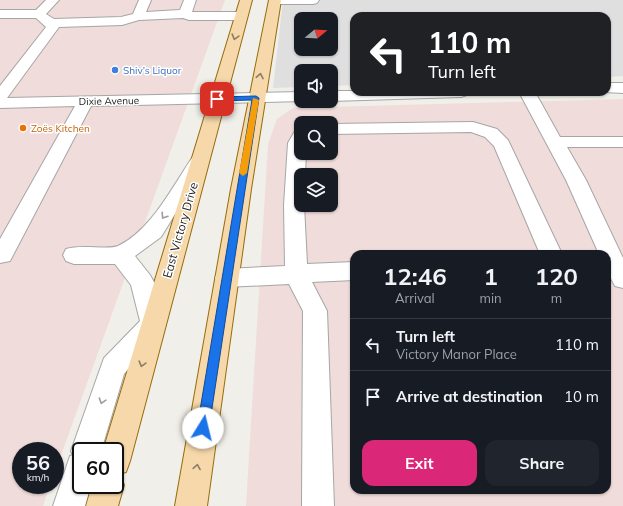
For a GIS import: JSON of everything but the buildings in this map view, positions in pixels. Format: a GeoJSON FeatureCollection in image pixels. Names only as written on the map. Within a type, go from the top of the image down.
{"type":"FeatureCollection","features":[{"type":"Feature","properties":{"kind":"main road"},"geometry":{"type":"LineString","coordinates":[[191,506],[226,278],[256,98],[275,0]]}},
{"type":"Feature","properties":{"kind":"main road","name":"East Victory Drive"},"geometry":{"type":"LineString","coordinates":[[120,442],[244,8]]}},
{"type":"Feature","properties":{"kind":"main road"},"geometry":{"type":"LineString","coordinates":[[102,506],[105,494]]}},
{"type":"Feature","properties":{"kind":"street"},"geometry":{"type":"LineString","coordinates":[[0,8],[8,0]]}},
{"type":"Feature","properties":{"kind":"street"},"geometry":{"type":"LineString","coordinates":[[39,14],[53,0]]}},
{"type":"Feature","properties":{"kind":"street"},"geometry":{"type":"LineString","coordinates":[[138,16],[145,0]]}},
{"type":"Feature","properties":{"kind":"street"},"geometry":{"type":"LineString","coordinates":[[185,14],[190,0]]}},
{"type":"Feature","properties":{"kind":"street"},"geometry":{"type":"LineString","coordinates":[[275,0],[313,0]]}},
{"type":"Feature","properties":{"kind":"street"},"geometry":{"type":"LineString","coordinates":[[0,14],[39,14],[51,23],[122,21],[138,16],[185,14],[189,16],[244,8]]}},
{"type":"Feature","properties":{"kind":"street"},"geometry":{"type":"LineString","coordinates":[[0,96],[53,27],[51,23]]}},
{"type":"Feature","properties":{"kind":"street"},"geometry":{"type":"LineString","coordinates":[[611,88],[623,88]]}},
{"type":"Feature","properties":{"kind":"street"},"geometry":{"type":"LineString","coordinates":[[338,96],[350,95]]}},
{"type":"Feature","properties":{"kind":"street"},"geometry":{"type":"LineString","coordinates":[[529,96],[576,180],[605,250]]}},
{"type":"Feature","properties":{"kind":"street","name":"Dixie Avenue"},"geometry":{"type":"LineString","coordinates":[[0,103],[294,97]]}},
{"type":"Feature","properties":{"kind":"street"},"geometry":{"type":"LineString","coordinates":[[2,255],[86,101]]}},
{"type":"Feature","properties":{"kind":"street"},"geometry":{"type":"LineString","coordinates":[[338,129],[473,128],[490,133],[502,144],[549,250]]}},
{"type":"Feature","properties":{"kind":"street"},"geometry":{"type":"LineString","coordinates":[[554,142],[623,142]]}},
{"type":"Feature","properties":{"kind":"street"},"geometry":{"type":"LineString","coordinates":[[74,255],[121,255],[154,231],[200,159]]}},
{"type":"Feature","properties":{"kind":"street"},"geometry":{"type":"LineString","coordinates":[[296,160],[296,274],[315,311],[318,506]]}},
{"type":"Feature","properties":{"kind":"street"},"geometry":{"type":"LineString","coordinates":[[89,442],[113,366],[153,324],[142,282],[121,255]]}},
{"type":"Feature","properties":{"kind":"street"},"geometry":{"type":"LineString","coordinates":[[611,262],[623,279]]}},
{"type":"Feature","properties":{"kind":"street"},"geometry":{"type":"LineString","coordinates":[[226,278],[350,271]]}},
{"type":"Feature","properties":{"kind":"street"},"geometry":{"type":"LineString","coordinates":[[69,506],[73,494]]}},
{"type":"Feature","properties":{"kind":"shaded area"},"geometry":{"type":"Polygon","coordinates":[[[0,0],[225,0],[64,447],[64,442],[12,442],[12,494],[47,494],[43,506],[0,506],[0,0]]]}},
{"type":"Feature","properties":{"kind":"shaded area"},"geometry":{"type":"Polygon","coordinates":[[[283,0],[623,0],[623,76],[611,77],[611,12],[350,12],[350,85],[338,86],[338,64],[294,64],[294,87],[273,88],[283,0]]]}},
{"type":"Feature","properties":{"kind":"shaded area"},"geometry":{"type":"Polygon","coordinates":[[[623,99],[623,506],[246,506],[268,144],[277,119],[293,108],[338,108],[338,107],[623,99]]]}},
{"type":"Feature","properties":{"kind":"slow traffic"},"geometry":{"type":"LineString","coordinates":[[243,173],[256,100]]}},
{"type":"Feature","properties":{"kind":"place","name":"Shiv’s Liquor"},"geometry":{"type":"Point","coordinates":[115,70]}},
{"type":"Feature","properties":{"kind":"place","name":"Zoës Kitchen"},"geometry":{"type":"Point","coordinates":[23,128]}},
{"type":"Feature","properties":{"kind":"route"},"geometry":{"type":"LineString","coordinates":[[203,428],[224,287],[256,98],[217,99]]}}]}
